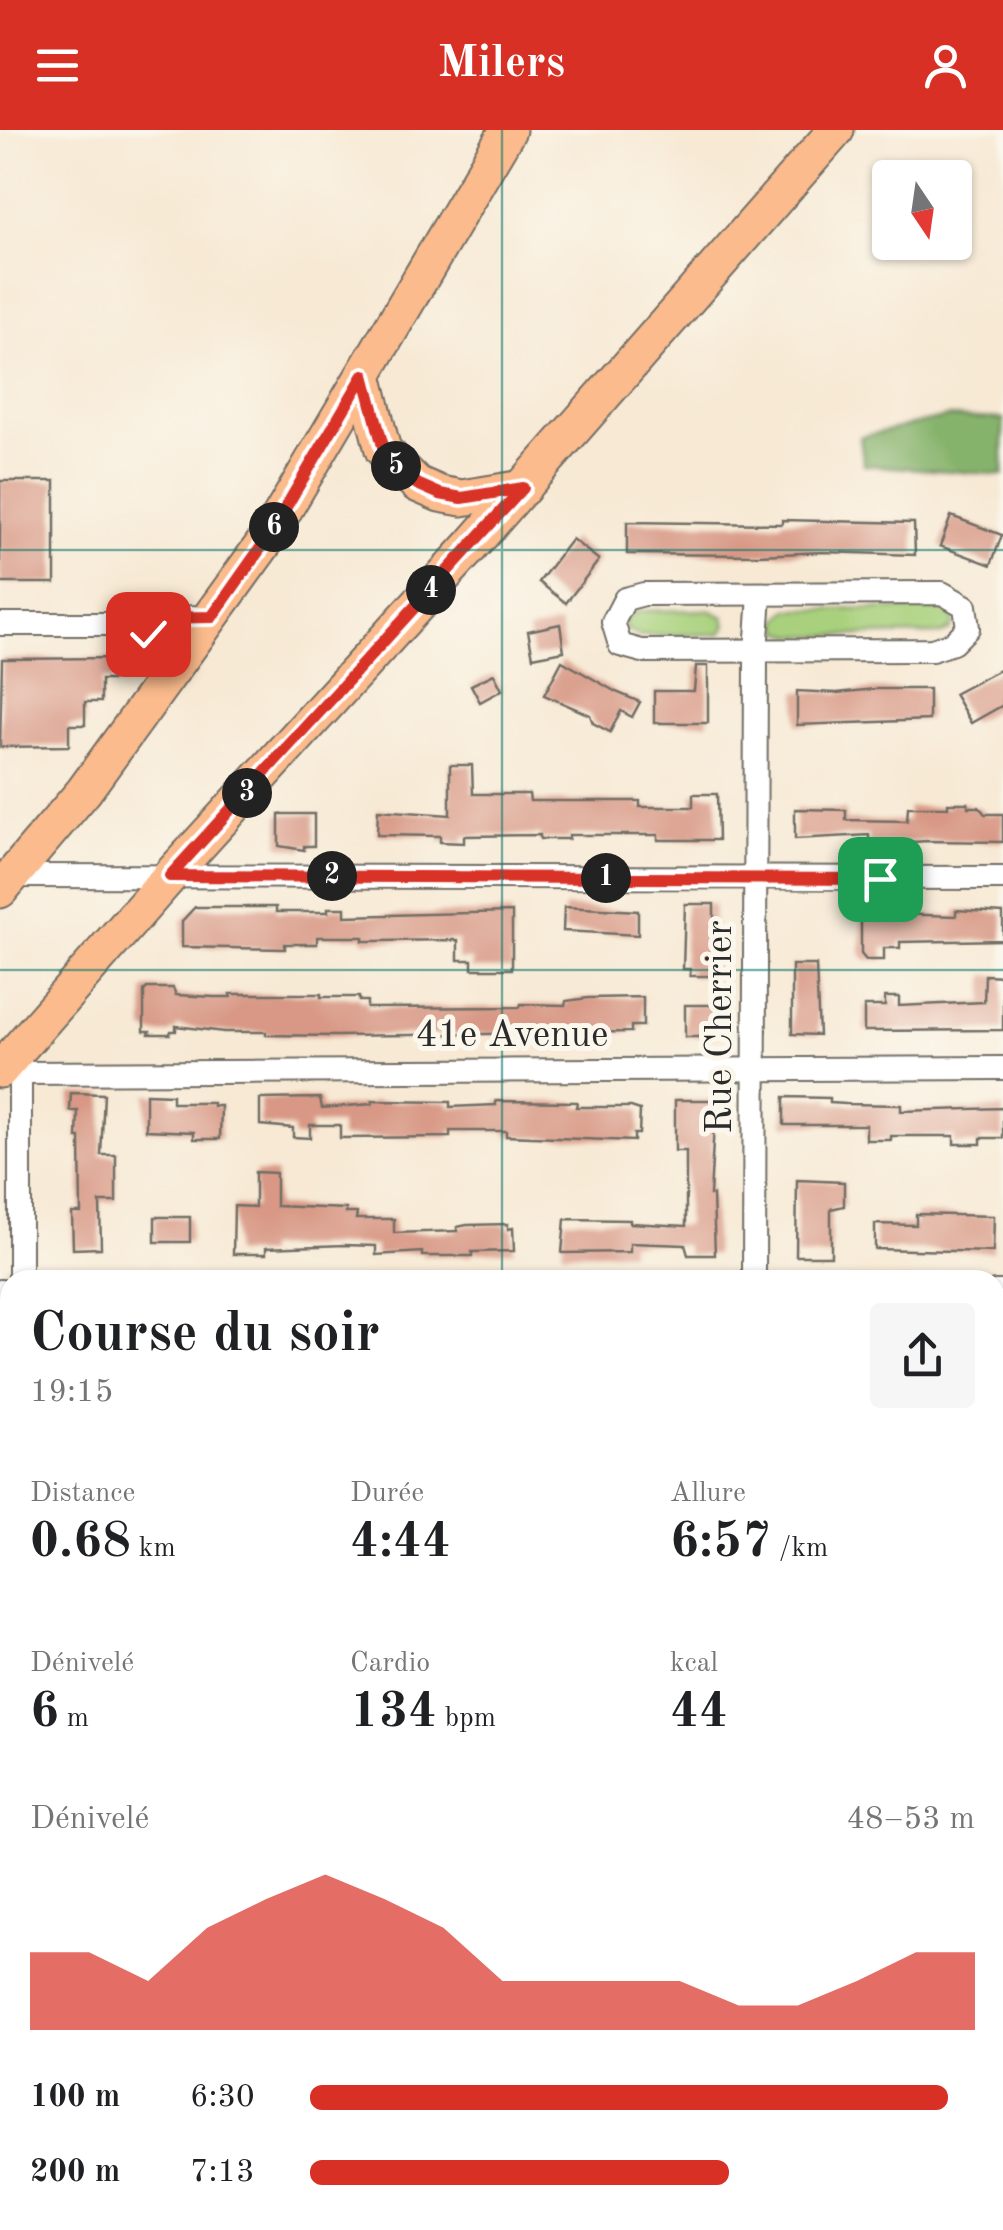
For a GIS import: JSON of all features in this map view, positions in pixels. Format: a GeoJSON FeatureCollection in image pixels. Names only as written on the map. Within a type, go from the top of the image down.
{"type":"FeatureCollection","features":[{"type":"Feature","properties":{"kind":"main road"},"geometry":{"type":"LineString","coordinates":[[4,881],[84,791],[267,539],[508,130]]}},
{"type":"Feature","properties":{"kind":"main road"},"geometry":{"type":"LineString","coordinates":[[13,1063],[170,876],[523,488],[836,130]]}},
{"type":"Feature","properties":{"kind":"main road"},"geometry":{"type":"LineString","coordinates":[[364,375],[384,450],[417,484],[462,498],[523,488]]}},
{"type":"Feature","properties":{"kind":"street"},"geometry":{"type":"LineString","coordinates":[[942,593],[965,606],[968,628],[953,643],[932,650],[756,651],[642,651],[620,645],[613,622],[624,599],[644,594],[942,593]]}},
{"type":"Feature","properties":{"kind":"street","name":"Rue Cherrier"},"geometry":{"type":"LineString","coordinates":[[754,1270],[756,651],[760,596]]}},
{"type":"Feature","properties":{"kind":"street"},"geometry":{"type":"LineString","coordinates":[[0,624],[124,624],[149,618],[212,617]]}},
{"type":"Feature","properties":{"kind":"street"},"geometry":{"type":"LineString","coordinates":[[124,624],[153,638],[168,678]]}},
{"type":"Feature","properties":{"kind":"street"},"geometry":{"type":"LineString","coordinates":[[4,881],[170,876],[1003,878]]}},
{"type":"Feature","properties":{"kind":"street"},"geometry":{"type":"LineString","coordinates":[[13,1063],[20,1270]]}},
{"type":"Feature","properties":{"kind":"street","name":"41e Avenue"},"geometry":{"type":"LineString","coordinates":[[13,1063],[1003,1068]]}},
{"type":"Feature","properties":{"kind":"green space"},"geometry":{"type":"Polygon","coordinates":[[[947,417],[1003,419],[1003,475],[864,465],[860,437],[947,417]]]}},
{"type":"Feature","properties":{"kind":"green space"},"geometry":{"type":"Polygon","coordinates":[[[941,609],[952,615],[953,622],[941,634],[795,636],[781,631],[778,621],[789,610],[941,609]]]}},
{"type":"Feature","properties":{"kind":"green space"},"geometry":{"type":"Polygon","coordinates":[[[709,610],[724,617],[726,627],[720,634],[638,636],[624,628],[625,618],[639,611],[709,610]]]}},
{"type":"Feature","properties":{"kind":"building"},"geometry":{"type":"Polygon","coordinates":[[[0,481],[55,481],[55,583],[0,583],[0,481]]]}},
{"type":"Feature","properties":{"kind":"building"},"geometry":{"type":"Polygon","coordinates":[[[951,516],[1002,535],[991,565],[940,546],[951,516]]]}},
{"type":"Feature","properties":{"kind":"building"},"geometry":{"type":"Polygon","coordinates":[[[782,520],[914,523],[915,555],[627,554],[627,522],[782,524],[782,520]]]}},
{"type":"Feature","properties":{"kind":"building"},"geometry":{"type":"Polygon","coordinates":[[[572,539],[599,560],[566,603],[539,582],[572,539]]]}},
{"type":"Feature","properties":{"kind":"building"},"geometry":{"type":"Polygon","coordinates":[[[560,624],[564,651],[533,657],[528,631],[560,624]]]}},
{"type":"Feature","properties":{"kind":"building"},"geometry":{"type":"Polygon","coordinates":[[[117,658],[117,680],[101,680],[101,702],[85,702],[85,725],[69,725],[69,746],[0,747],[2,659],[117,658]]]}},
{"type":"Feature","properties":{"kind":"building"},"geometry":{"type":"Polygon","coordinates":[[[562,661],[640,702],[632,717],[621,711],[610,732],[593,723],[590,715],[544,695],[562,661]]]}},
{"type":"Feature","properties":{"kind":"building"},"geometry":{"type":"Polygon","coordinates":[[[696,666],[708,666],[708,723],[654,723],[654,691],[694,691],[696,666]]]}},
{"type":"Feature","properties":{"kind":"building"},"geometry":{"type":"Polygon","coordinates":[[[1003,668],[1003,705],[971,723],[954,694],[1003,668]]]}},
{"type":"Feature","properties":{"kind":"building"},"geometry":{"type":"Polygon","coordinates":[[[494,674],[502,690],[480,702],[471,685],[494,674]]]}},
{"type":"Feature","properties":{"kind":"building"},"geometry":{"type":"Polygon","coordinates":[[[929,689],[929,720],[797,725],[797,691],[837,693],[929,689]]]}},
{"type":"Feature","properties":{"kind":"building"},"geometry":{"type":"Polygon","coordinates":[[[450,765],[472,765],[473,794],[529,794],[530,801],[640,801],[640,807],[693,807],[693,794],[717,794],[718,840],[658,840],[658,835],[569,835],[569,839],[540,839],[540,835],[464,836],[464,843],[440,842],[440,836],[377,835],[378,810],[450,815],[450,765]]]}},
{"type":"Feature","properties":{"kind":"building"},"geometry":{"type":"Polygon","coordinates":[[[948,803],[968,803],[968,807],[979,807],[985,814],[1003,814],[1003,842],[869,845],[869,835],[795,839],[795,809],[846,810],[846,820],[907,821],[908,807],[948,807],[948,803]]]}},
{"type":"Feature","properties":{"kind":"building"},"geometry":{"type":"Polygon","coordinates":[[[279,814],[314,814],[314,846],[304,846],[304,850],[279,846],[279,814]]]}},
{"type":"Feature","properties":{"kind":"building"},"geometry":{"type":"Polygon","coordinates":[[[685,904],[714,904],[714,976],[690,976],[690,969],[683,969],[685,904]]]}},
{"type":"Feature","properties":{"kind":"building"},"geometry":{"type":"Polygon","coordinates":[[[195,907],[276,907],[276,912],[328,912],[328,908],[345,908],[345,916],[512,912],[512,969],[472,969],[472,960],[458,960],[458,940],[363,941],[363,937],[317,937],[317,944],[285,944],[285,949],[182,947],[182,921],[195,907]]]}},
{"type":"Feature","properties":{"kind":"building"},"geometry":{"type":"Polygon","coordinates":[[[564,907],[638,911],[638,935],[563,931],[564,907]]]}},
{"type":"Feature","properties":{"kind":"building"},"geometry":{"type":"Polygon","coordinates":[[[956,910],[1003,913],[1003,940],[900,942],[900,948],[884,948],[884,960],[866,960],[861,954],[861,913],[956,916],[956,910]]]}},
{"type":"Feature","properties":{"kind":"building"},"geometry":{"type":"Polygon","coordinates":[[[792,965],[816,965],[819,1035],[792,1034],[792,965]]]}},
{"type":"Feature","properties":{"kind":"building"},"geometry":{"type":"Polygon","coordinates":[[[985,975],[1003,976],[1003,1030],[864,1031],[864,1006],[885,1006],[885,997],[899,997],[899,1006],[984,1002],[985,975]]]}},
{"type":"Feature","properties":{"kind":"building"},"geometry":{"type":"Polygon","coordinates":[[[147,988],[173,988],[176,995],[214,997],[359,997],[359,1001],[367,1001],[367,1008],[520,1007],[565,1005],[566,1001],[588,998],[643,997],[643,1026],[631,1026],[631,1032],[336,1036],[266,1035],[176,1026],[170,1034],[149,1034],[150,1031],[144,1031],[147,988]]]}},
{"type":"Feature","properties":{"kind":"building"},"geometry":{"type":"Polygon","coordinates":[[[685,1005],[716,1005],[716,1037],[685,1037],[685,1005]]]}},
{"type":"Feature","properties":{"kind":"building"},"geometry":{"type":"Polygon","coordinates":[[[71,1093],[104,1094],[101,1155],[116,1155],[116,1202],[100,1202],[101,1248],[73,1249],[72,1213],[81,1213],[78,1111],[70,1111],[71,1093]]]}},
{"type":"Feature","properties":{"kind":"building"},"geometry":{"type":"Polygon","coordinates":[[[146,1094],[172,1095],[172,1103],[221,1106],[220,1139],[194,1139],[194,1132],[146,1130],[146,1094]]]}},
{"type":"Feature","properties":{"kind":"building"},"geometry":{"type":"Polygon","coordinates":[[[784,1097],[901,1105],[901,1111],[1003,1108],[1003,1138],[981,1138],[981,1144],[954,1144],[954,1136],[866,1140],[866,1125],[784,1125],[784,1097]]]}},
{"type":"Feature","properties":{"kind":"building"},"geometry":{"type":"Polygon","coordinates":[[[320,1098],[322,1108],[372,1101],[450,1102],[450,1107],[496,1105],[496,1101],[631,1107],[640,1110],[639,1134],[634,1134],[634,1141],[506,1136],[506,1131],[450,1131],[450,1137],[340,1138],[340,1125],[310,1125],[310,1138],[293,1137],[293,1128],[260,1125],[260,1099],[320,1098]]]}},
{"type":"Feature","properties":{"kind":"building"},"geometry":{"type":"Polygon","coordinates":[[[675,1100],[711,1100],[714,1124],[710,1195],[715,1255],[688,1255],[685,1245],[630,1243],[630,1252],[562,1253],[565,1219],[686,1226],[686,1151],[675,1151],[675,1100]]]}},
{"type":"Feature","properties":{"kind":"building"},"geometry":{"type":"Polygon","coordinates":[[[255,1172],[276,1173],[276,1206],[346,1209],[346,1213],[357,1213],[356,1219],[394,1219],[394,1233],[508,1224],[508,1229],[513,1228],[514,1251],[472,1252],[472,1256],[422,1256],[422,1252],[376,1255],[376,1246],[345,1245],[266,1248],[266,1254],[233,1254],[234,1206],[255,1207],[255,1172]]]}},
{"type":"Feature","properties":{"kind":"building"},"geometry":{"type":"Polygon","coordinates":[[[797,1180],[844,1182],[844,1206],[831,1209],[831,1256],[796,1256],[797,1180]]]}},
{"type":"Feature","properties":{"kind":"building"},"geometry":{"type":"Polygon","coordinates":[[[916,1214],[994,1216],[993,1252],[875,1249],[875,1224],[916,1225],[916,1214]]]}},
{"type":"Feature","properties":{"kind":"building"},"geometry":{"type":"Polygon","coordinates":[[[155,1217],[190,1217],[190,1242],[155,1242],[155,1217]]]}},
{"type":"Feature","properties":{"kind":"route"},"geometry":{"type":"LineString","coordinates":[[148,634],[124,624],[149,618],[212,617],[267,539],[364,375],[379,440],[389,459],[417,484],[462,498],[523,488],[170,876],[880,879]]}}]}
